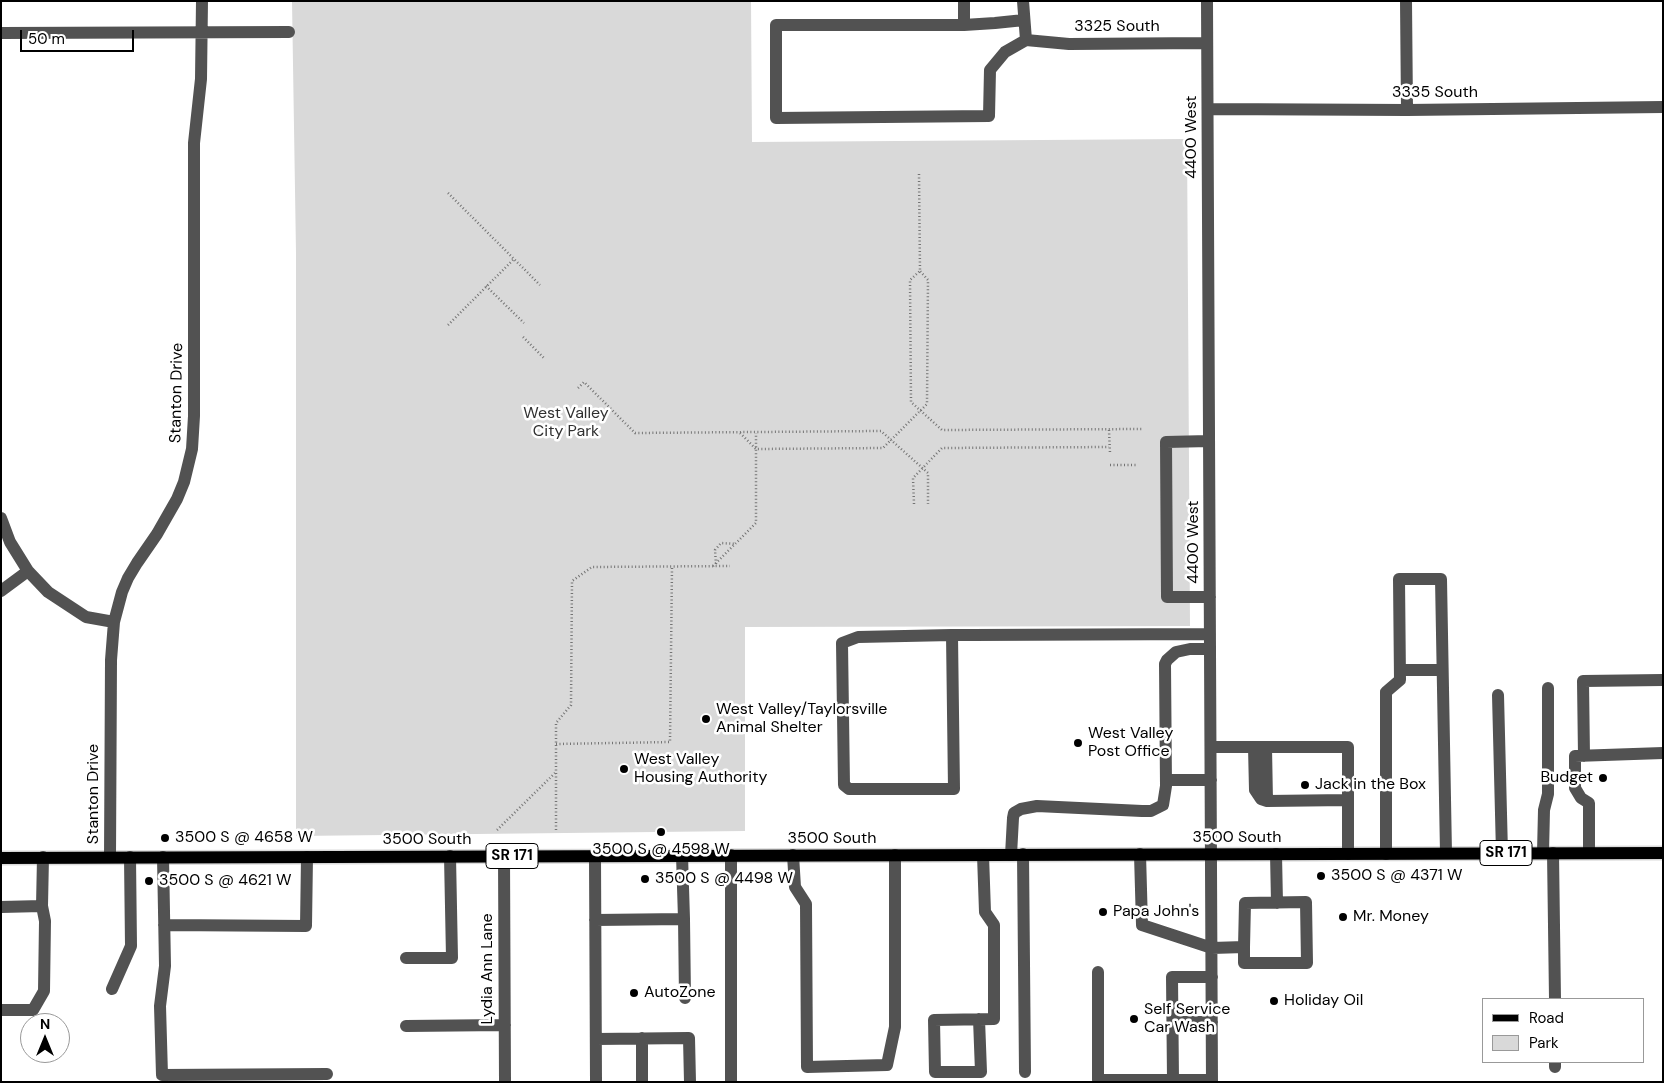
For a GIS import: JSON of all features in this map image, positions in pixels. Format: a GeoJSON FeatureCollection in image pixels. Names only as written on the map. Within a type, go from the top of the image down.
{"type":"FeatureCollection","features":[{"type":"Feature","properties":{"kind":"main road","name":"3500 South"},"geometry":{"type":"LineString","coordinates":[[1,858],[1663,853]]}},
{"type":"Feature","properties":{"kind":"street","name":"Stanton Drive"},"geometry":{"type":"LineString","coordinates":[[110,857],[111,660],[114,622],[128,578],[177,499],[184,482],[192,449],[194,416],[194,154],[195,122],[201,79],[202,1]]}},
{"type":"Feature","properties":{"kind":"street"},"geometry":{"type":"LineString","coordinates":[[964,1],[964,25]]}},
{"type":"Feature","properties":{"kind":"street"},"geometry":{"type":"LineString","coordinates":[[1023,1],[1026,40],[1005,52],[990,70],[989,116],[776,118],[776,25],[964,25],[1024,20]]}},
{"type":"Feature","properties":{"kind":"street","name":"4400 West"},"geometry":{"type":"LineString","coordinates":[[1207,1],[1212,1081]]}},
{"type":"Feature","properties":{"kind":"street"},"geometry":{"type":"LineString","coordinates":[[1406,1],[1406,110]]}},
{"type":"Feature","properties":{"kind":"street"},"geometry":{"type":"LineString","coordinates":[[1,33],[289,32]]}},
{"type":"Feature","properties":{"kind":"street","name":"3325 South"},"geometry":{"type":"LineString","coordinates":[[1026,40],[1069,44],[1207,43]]}},
{"type":"Feature","properties":{"kind":"street","name":"3335 South"},"geometry":{"type":"LineString","coordinates":[[1208,109],[1406,110],[1663,107]]}},
{"type":"Feature","properties":{"kind":"street"},"geometry":{"type":"LineString","coordinates":[[1209,441],[1166,442],[1166,451],[1167,597],[1210,597]]}},
{"type":"Feature","properties":{"kind":"street"},"geometry":{"type":"LineString","coordinates":[[1,518],[10,542],[28,571],[48,592],[86,617],[114,622]]}},
{"type":"Feature","properties":{"kind":"street"},"geometry":{"type":"LineString","coordinates":[[1,592],[28,571]]}},
{"type":"Feature","properties":{"kind":"street"},"geometry":{"type":"LineString","coordinates":[[1386,854],[1386,692],[1400,680],[1399,579],[1441,579],[1446,853]]}},
{"type":"Feature","properties":{"kind":"street"},"geometry":{"type":"LineString","coordinates":[[952,635],[954,790],[849,789],[844,785],[842,643],[858,636],[952,635],[1210,634]]}},
{"type":"Feature","properties":{"kind":"street"},"geometry":{"type":"LineString","coordinates":[[1026,1072],[1014,813],[1021,809],[1037,806],[1151,811],[1163,805],[1166,780],[1167,660],[1176,652],[1182,650],[1210,649]]}},
{"type":"Feature","properties":{"kind":"street"},"geometry":{"type":"LineString","coordinates":[[1400,670],[1442,670]]}},
{"type":"Feature","properties":{"kind":"street"},"geometry":{"type":"LineString","coordinates":[[1584,756],[1583,681],[1663,680]]}},
{"type":"Feature","properties":{"kind":"street"},"geometry":{"type":"LineString","coordinates":[[1548,688],[1548,794],[1544,810],[1555,998]]}},
{"type":"Feature","properties":{"kind":"street"},"geometry":{"type":"LineString","coordinates":[[1498,695],[1502,853]]}},
{"type":"Feature","properties":{"kind":"street"},"geometry":{"type":"LineString","coordinates":[[1211,747],[1348,747],[1348,854]]}},
{"type":"Feature","properties":{"kind":"street"},"geometry":{"type":"LineString","coordinates":[[1260,747],[1267,801],[1348,800]]}},
{"type":"Feature","properties":{"kind":"street"},"geometry":{"type":"LineString","coordinates":[[1589,853],[1590,803],[1581,798],[1575,788],[1575,756],[1663,753]]}},
{"type":"Feature","properties":{"kind":"street"},"geometry":{"type":"LineString","coordinates":[[1166,780],[1212,780]]}},
{"type":"Feature","properties":{"kind":"street"},"geometry":{"type":"LineString","coordinates":[[1140,854],[1142,925],[1212,948],[1244,947]]}},
{"type":"Feature","properties":{"kind":"street"},"geometry":{"type":"LineString","coordinates":[[1276,854],[1277,903]]}},
{"type":"Feature","properties":{"kind":"street"},"geometry":{"type":"LineString","coordinates":[[682,855],[685,998]]}},
{"type":"Feature","properties":{"kind":"street"},"geometry":{"type":"LineString","coordinates":[[731,855],[731,1082]]}},
{"type":"Feature","properties":{"kind":"street"},"geometry":{"type":"LineString","coordinates":[[794,855],[795,887],[806,904],[807,1068],[887,1066],[895,1026],[895,855]]}},
{"type":"Feature","properties":{"kind":"street"},"geometry":{"type":"LineString","coordinates":[[979,1019],[981,1072],[935,1072],[934,1020],[979,1019],[994,1019],[994,925],[985,912],[983,855]]}},
{"type":"Feature","properties":{"kind":"street"},"geometry":{"type":"LineString","coordinates":[[406,958],[452,958],[450,856]]}},
{"type":"Feature","properties":{"kind":"street","name":"Lydia Ann Lane"},"geometry":{"type":"LineString","coordinates":[[504,856],[505,1082]]}},
{"type":"Feature","properties":{"kind":"street"},"geometry":{"type":"LineString","coordinates":[[595,856],[596,1082]]}},
{"type":"Feature","properties":{"kind":"street"},"geometry":{"type":"LineString","coordinates":[[112,989],[131,946],[130,857]]}},
{"type":"Feature","properties":{"kind":"street"},"geometry":{"type":"LineString","coordinates":[[164,857],[165,966],[160,1006],[162,1075],[327,1074]]}},
{"type":"Feature","properties":{"kind":"street"},"geometry":{"type":"LineString","coordinates":[[164,925],[306,926],[307,857]]}},
{"type":"Feature","properties":{"kind":"street"},"geometry":{"type":"LineString","coordinates":[[1,1010],[33,1010],[44,991],[45,921],[42,906],[43,858]]}},
{"type":"Feature","properties":{"kind":"street"},"geometry":{"type":"LineString","coordinates":[[1306,902],[1307,963],[1244,963],[1244,947],[1244,903],[1306,902]]}},
{"type":"Feature","properties":{"kind":"street"},"geometry":{"type":"LineString","coordinates":[[1,907],[42,906]]}},
{"type":"Feature","properties":{"kind":"street"},"geometry":{"type":"LineString","coordinates":[[595,920],[684,919]]}},
{"type":"Feature","properties":{"kind":"street"},"geometry":{"type":"LineString","coordinates":[[1098,972],[1098,1080],[1212,1081]]}},
{"type":"Feature","properties":{"kind":"street"},"geometry":{"type":"LineString","coordinates":[[1173,1080],[1172,977],[1212,977]]}},
{"type":"Feature","properties":{"kind":"street"},"geometry":{"type":"LineString","coordinates":[[1173,1022],[1212,1022]]}},
{"type":"Feature","properties":{"kind":"street"},"geometry":{"type":"LineString","coordinates":[[406,1026],[505,1025]]}},
{"type":"Feature","properties":{"kind":"street"},"geometry":{"type":"LineString","coordinates":[[642,1038],[642,1082]]}},
{"type":"Feature","properties":{"kind":"street"},"geometry":{"type":"LineString","coordinates":[[596,1039],[689,1038],[690,1082]]}},
{"type":"Feature","properties":{"kind":"path"},"geometry":{"type":"LineString","coordinates":[[740,433],[756,448],[884,448],[927,404],[928,280],[920,271],[919,174]]}},
{"type":"Feature","properties":{"kind":"path"},"geometry":{"type":"LineString","coordinates":[[448,193],[540,285]]}},
{"type":"Feature","properties":{"kind":"path"},"geometry":{"type":"LineString","coordinates":[[448,325],[514,258]]}},
{"type":"Feature","properties":{"kind":"path"},"geometry":{"type":"LineString","coordinates":[[920,271],[910,280],[911,402],[942,430],[1142,429]]}},
{"type":"Feature","properties":{"kind":"path"},"geometry":{"type":"LineString","coordinates":[[486,286],[524,323]]}},
{"type":"Feature","properties":{"kind":"path"},"geometry":{"type":"LineString","coordinates":[[523,337],[544,358]]}},
{"type":"Feature","properties":{"kind":"path"},"geometry":{"type":"LineString","coordinates":[[578,388],[584,382],[635,433],[881,431],[928,473],[928,504]]}},
{"type":"Feature","properties":{"kind":"path"},"geometry":{"type":"LineString","coordinates":[[1109,430],[1110,453]]}},
{"type":"Feature","properties":{"kind":"path"},"geometry":{"type":"LineString","coordinates":[[714,565],[756,523],[756,433]]}},
{"type":"Feature","properties":{"kind":"path"},"geometry":{"type":"LineString","coordinates":[[914,504],[913,478],[942,448],[1109,447]]}},
{"type":"Feature","properties":{"kind":"path"},"geometry":{"type":"LineString","coordinates":[[1110,465],[1136,465]]}},
{"type":"Feature","properties":{"kind":"path"},"geometry":{"type":"LineString","coordinates":[[714,565],[715,550],[721,543],[736,544]]}},
{"type":"Feature","properties":{"kind":"path"},"geometry":{"type":"LineString","coordinates":[[556,830],[556,723],[571,705],[572,581],[592,566],[730,566]]}},
{"type":"Feature","properties":{"kind":"path"},"geometry":{"type":"LineString","coordinates":[[556,744],[670,742],[672,566]]}},
{"type":"Feature","properties":{"kind":"path"},"geometry":{"type":"LineString","coordinates":[[497,830],[556,772]]}},
{"type":"Feature","properties":{"kind":"green space","name":"West Valley City Park"},"geometry":{"type":"Polygon","coordinates":[[[292,1],[751,1],[752,142],[1187,139],[1190,626],[745,627],[745,831],[296,836],[296,253],[292,1]]]}},
{"type":"Feature","properties":{"kind":"place","name":"West Valley/Taylorsville Animal Shelter"},"geometry":{"type":"Point","coordinates":[706,719]}},
{"type":"Feature","properties":{"kind":"place","name":"West Valley Post Office"},"geometry":{"type":"Point","coordinates":[1078,743]}},
{"type":"Feature","properties":{"kind":"place","name":"West Valley Housing Authority"},"geometry":{"type":"Point","coordinates":[624,769]}},
{"type":"Feature","properties":{"kind":"place","name":"Budget"},"geometry":{"type":"Point","coordinates":[1603,778]}},
{"type":"Feature","properties":{"kind":"place","name":"Jack in the Box"},"geometry":{"type":"Point","coordinates":[1305,785]}},
{"type":"Feature","properties":{"kind":"place","name":"3500 S @ 4598 W"},"geometry":{"type":"Point","coordinates":[661,832]}},
{"type":"Feature","properties":{"kind":"place","name":"3500 S @ 4658 W"},"geometry":{"type":"Point","coordinates":[165,838]}},
{"type":"Feature","properties":{"kind":"place","name":"3500 S @ 4371 W"},"geometry":{"type":"Point","coordinates":[1321,876]}},
{"type":"Feature","properties":{"kind":"place","name":"3500 S @ 4498 W"},"geometry":{"type":"Point","coordinates":[645,879]}},
{"type":"Feature","properties":{"kind":"place","name":"3500 S @ 4621 W"},"geometry":{"type":"Point","coordinates":[149,881]}},
{"type":"Feature","properties":{"kind":"place","name":"Papa John's"},"geometry":{"type":"Point","coordinates":[1103,912]}},
{"type":"Feature","properties":{"kind":"place","name":"Mr. Money"},"geometry":{"type":"Point","coordinates":[1343,917]}},
{"type":"Feature","properties":{"kind":"place","name":"AutoZone"},"geometry":{"type":"Point","coordinates":[634,993]}},
{"type":"Feature","properties":{"kind":"place","name":"Holiday Oil"},"geometry":{"type":"Point","coordinates":[1274,1001]}},
{"type":"Feature","properties":{"kind":"place","name":"Self Service Car Wash"},"geometry":{"type":"Point","coordinates":[1134,1019]}}]}
